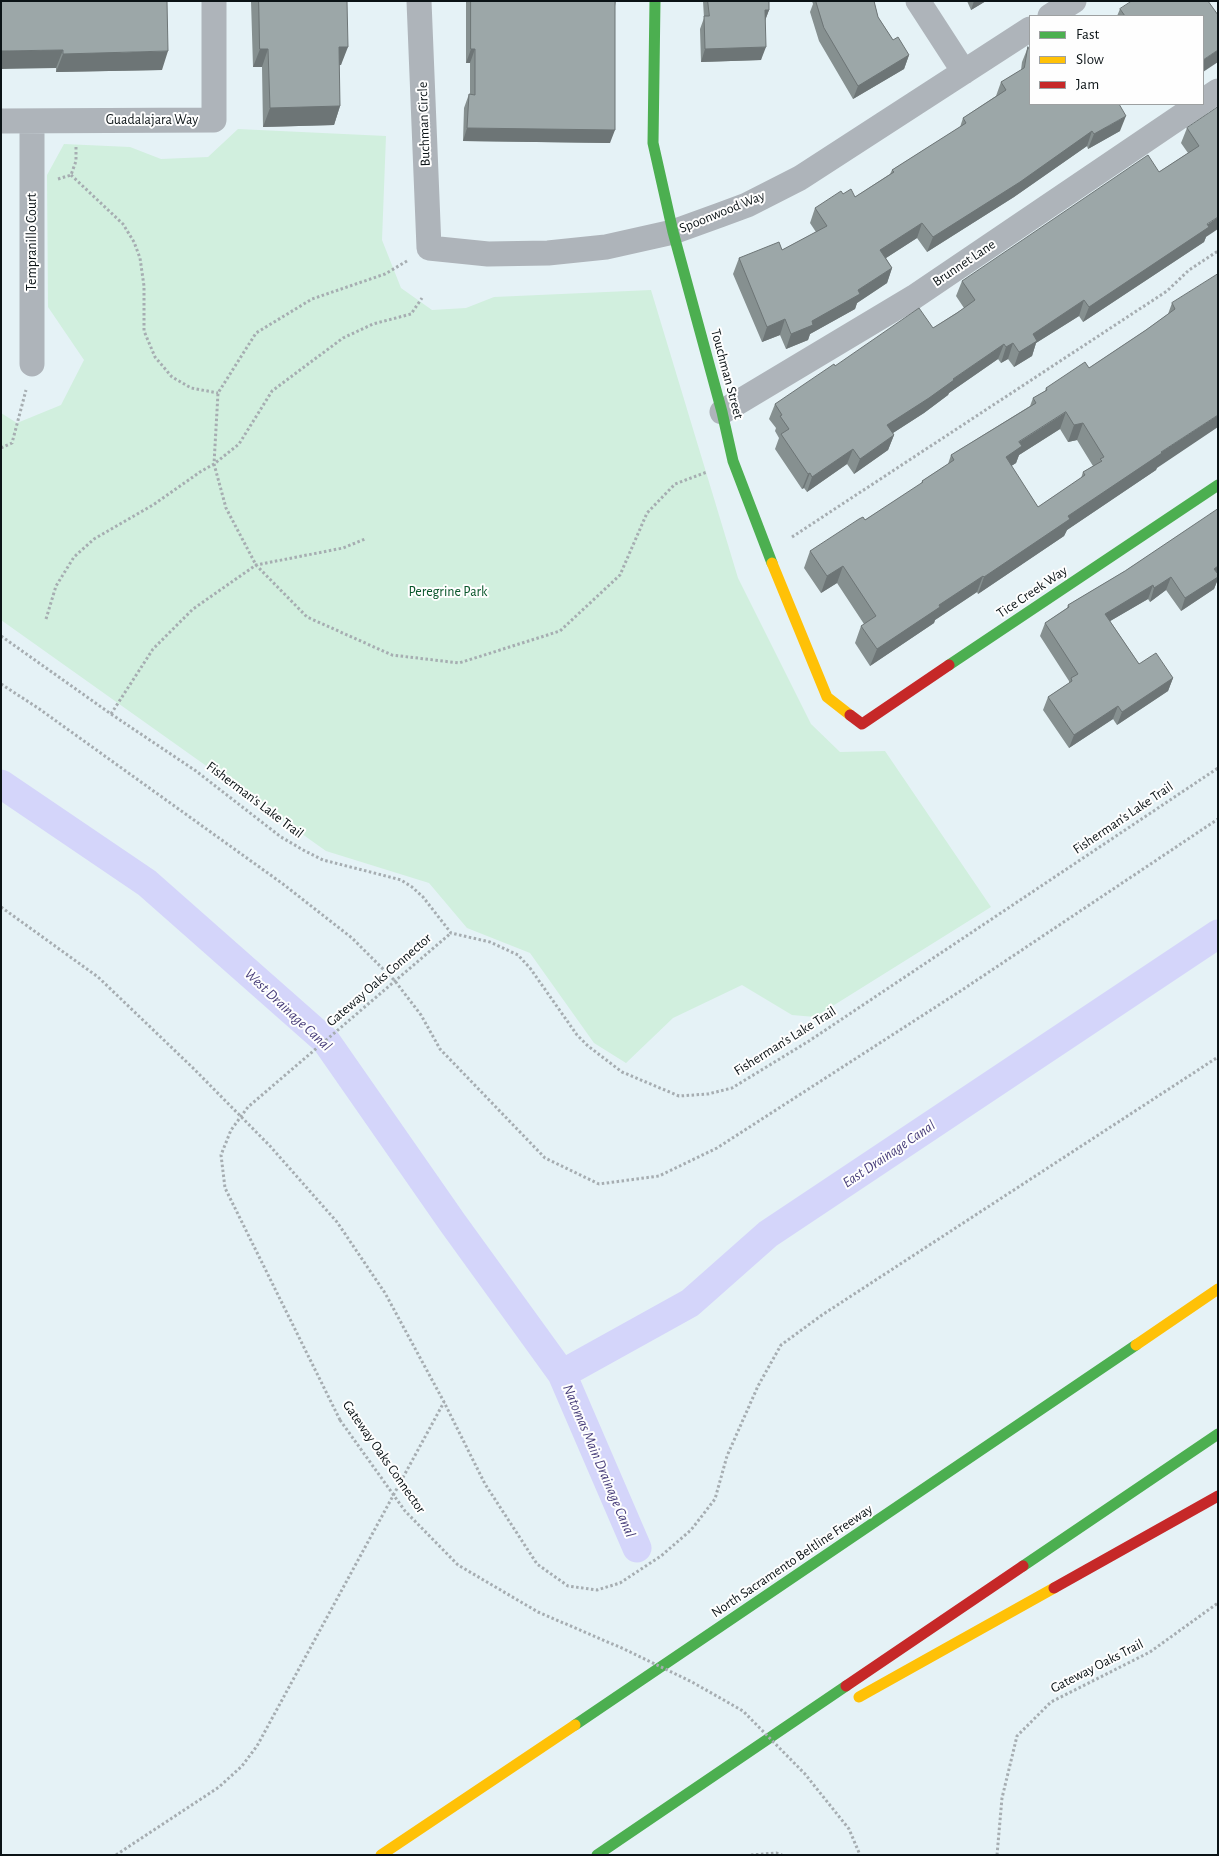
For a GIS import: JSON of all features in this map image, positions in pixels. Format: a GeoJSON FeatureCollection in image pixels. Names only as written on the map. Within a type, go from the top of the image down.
{"type":"FeatureCollection","features":[{"type":"Feature","properties":{"kind":"main road","name":"Touchman Street"},"geometry":{"type":"LineString","coordinates":[[654,1],[653,142],[673,232],[722,412],[733,461],[785,598],[827,697],[862,724]]}},
{"type":"Feature","properties":{"kind":"main road","name":"Tice Creek Way"},"geometry":{"type":"LineString","coordinates":[[862,724],[1218,485]]}},
{"type":"Feature","properties":{"kind":"main road"},"geometry":{"type":"LineString","coordinates":[[1107,1363],[1218,1280]]}},
{"type":"Feature","properties":{"kind":"main road","name":"North Sacramento Beltline Freeway"},"geometry":{"type":"LineString","coordinates":[[381,1855],[701,1641],[1218,1289]]}},
{"type":"Feature","properties":{"kind":"main road"},"geometry":{"type":"LineString","coordinates":[[597,1855],[1218,1434]]}},
{"type":"Feature","properties":{"kind":"main road"},"geometry":{"type":"LineString","coordinates":[[845,1704],[1218,1496]]}},
{"type":"Feature","properties":{"kind":"main road"},"geometry":{"type":"LineString","coordinates":[[694,1789],[812,1723]]}},
{"type":"Feature","properties":{"kind":"street","name":"Guadalajara Way"},"geometry":{"type":"LineString","coordinates":[[1,121],[214,120],[214,1]]}},
{"type":"Feature","properties":{"kind":"street","name":"Buchman Circle"},"geometry":{"type":"LineString","coordinates":[[419,1],[430,248]]}},
{"type":"Feature","properties":{"kind":"street"},"geometry":{"type":"LineString","coordinates":[[918,1],[964,72]]}},
{"type":"Feature","properties":{"kind":"street"},"geometry":{"type":"LineString","coordinates":[[1052,15],[1074,1]]}},
{"type":"Feature","properties":{"kind":"street","name":"Spoonwood Way"},"geometry":{"type":"LineString","coordinates":[[430,248],[488,254],[548,253],[606,247],[673,232],[747,205],[800,178],[1029,30]]}},
{"type":"Feature","properties":{"kind":"street"},"geometry":{"type":"LineString","coordinates":[[1204,100],[1218,91]]}},
{"type":"Feature","properties":{"kind":"street","name":"Brunnet Lane"},"geometry":{"type":"LineString","coordinates":[[722,412],[914,297],[1198,105]]}},
{"type":"Feature","properties":{"kind":"street","name":"Tempranillo Court"},"geometry":{"type":"LineString","coordinates":[[32,121],[32,364]]}},
{"type":"Feature","properties":{"kind":"path"},"geometry":{"type":"LineString","coordinates":[[56,180],[70,175],[76,161],[77,142]]}},
{"type":"Feature","properties":{"kind":"path"},"geometry":{"type":"LineString","coordinates":[[70,175],[123,224],[134,242],[140,258],[144,286],[144,331],[155,357],[172,377],[191,388],[218,393]]}},
{"type":"Feature","properties":{"kind":"path"},"geometry":{"type":"LineString","coordinates":[[430,248],[385,274],[312,299],[256,333],[218,393],[214,464],[226,508],[256,565],[307,617],[392,655],[459,663],[560,631],[620,576],[647,513],[675,484],[733,461]]}},
{"type":"Feature","properties":{"kind":"path"},"geometry":{"type":"LineString","coordinates":[[789,538],[1167,291],[1189,270],[1218,251]]}},
{"type":"Feature","properties":{"kind":"path"},"geometry":{"type":"LineString","coordinates":[[46,619],[56,586],[74,557],[94,539],[152,505],[214,464],[239,444],[272,391],[344,338],[373,324],[410,314],[422,298]]}},
{"type":"Feature","properties":{"kind":"path"},"geometry":{"type":"LineString","coordinates":[[1,448],[12,443],[32,364]]}},
{"type":"Feature","properties":{"kind":"path"},"geometry":{"type":"LineString","coordinates":[[111,714],[153,649],[193,609],[256,565],[343,548],[365,539]]}},
{"type":"Feature","properties":{"kind":"path","name":"Fisherman’s Lake Trail"},"geometry":{"type":"LineString","coordinates":[[1,636],[111,714],[196,771],[281,837],[305,852],[323,860],[401,880],[423,896],[451,933],[490,942],[518,955],[530,968],[577,1035],[588,1046],[622,1072],[680,1096],[708,1094],[732,1088],[808,1042],[1218,768]]}},
{"type":"Feature","properties":{"kind":"path"},"geometry":{"type":"LineString","coordinates":[[1,684],[38,708],[283,884],[352,938],[395,981],[421,1014],[440,1049],[545,1158],[599,1184],[660,1176],[717,1148],[962,990],[1218,819]]}},
{"type":"Feature","properties":{"kind":"path"},"geometry":{"type":"LineString","coordinates":[[1,907],[98,977],[193,1068],[240,1118],[270,1146],[337,1222],[385,1293],[444,1402],[484,1484],[537,1564],[568,1586],[598,1590],[620,1583],[661,1556],[691,1530],[715,1499],[727,1456],[758,1386],[781,1345],[822,1315],[1218,1057]]}},
{"type":"Feature","properties":{"kind":"path","name":"Gateway Oaks Connector"},"geometry":{"type":"LineString","coordinates":[[451,933],[248,1107],[231,1130],[221,1155],[225,1188],[340,1420],[405,1511],[458,1565],[538,1612],[624,1649],[692,1682],[743,1711],[805,1774],[849,1829],[860,1855]]}},
{"type":"Feature","properties":{"kind":"path"},"geometry":{"type":"LineString","coordinates":[[116,1855],[219,1787],[242,1766],[257,1746],[444,1402]]}},
{"type":"Feature","properties":{"kind":"path","name":"Gateway Oaks Trail"},"geometry":{"type":"LineString","coordinates":[[996,1855],[1002,1798],[1017,1736],[1051,1702],[1150,1652],[1218,1603]]}},
{"type":"Feature","properties":{"kind":"path"},"geometry":{"type":"LineString","coordinates":[[751,1855],[776,1853],[782,1855]]}},
{"type":"Feature","properties":{"kind":"green space","name":"Peregrine Park"},"geometry":{"type":"Polygon","coordinates":[[[238,129],[386,136],[382,240],[401,288],[432,310],[466,308],[494,297],[651,290],[738,578],[811,724],[840,752],[885,751],[991,907],[815,1017],[792,1015],[742,985],[673,1018],[626,1063],[594,1043],[530,953],[467,928],[429,883],[326,851],[1,620],[1,413],[17,423],[61,405],[84,360],[48,307],[47,175],[64,144],[130,147],[161,159],[208,157],[238,129]]]}},
{"type":"Feature","properties":{"kind":"building"},"geometry":{"type":"Polygon","coordinates":[[[1,1],[167,1],[168,51],[63,54],[63,50],[1,51],[1,1]]]}},
{"type":"Feature","properties":{"kind":"building"},"geometry":{"type":"Polygon","coordinates":[[[259,1],[347,1],[348,47],[339,47],[340,106],[270,108],[268,49],[260,49],[259,1]]]}},
{"type":"Feature","properties":{"kind":"building"},"geometry":{"type":"Polygon","coordinates":[[[471,1],[615,1],[615,130],[467,128],[469,94],[475,95],[475,49],[471,49],[471,1]]]}},
{"type":"Feature","properties":{"kind":"building"},"geometry":{"type":"Polygon","coordinates":[[[708,1],[769,1],[769,10],[765,10],[766,47],[705,49],[704,16],[709,16],[708,1]]]}},
{"type":"Feature","properties":{"kind":"building"},"geometry":{"type":"Polygon","coordinates":[[[816,1],[874,1],[878,17],[893,40],[898,37],[909,55],[858,86],[824,28],[816,1]]]}},
{"type":"Feature","properties":{"kind":"building"},"geometry":{"type":"Polygon","coordinates":[[[1132,1],[1208,1],[1218,15],[1218,50],[1204,59],[1204,15],[1124,15],[1120,9],[1132,1]]]}},
{"type":"Feature","properties":{"kind":"building"},"geometry":{"type":"Polygon","coordinates":[[[1028,47],[1029,105],[1120,105],[1126,116],[1094,134],[1092,131],[1020,182],[933,237],[922,223],[880,250],[892,268],[858,290],[860,294],[812,321],[813,325],[791,334],[785,319],[767,327],[739,258],[779,242],[782,250],[827,226],[815,208],[841,191],[843,194],[851,189],[855,197],[894,172],[892,170],[966,123],[963,118],[1006,90],[1001,82],[1024,68],[1028,47]]]}},
{"type":"Feature","properties":{"kind":"building"},"geometry":{"type":"Polygon","coordinates":[[[1218,107],[1218,217],[1207,224],[1209,227],[1089,307],[1084,300],[1033,334],[1037,341],[1019,352],[1013,343],[1006,347],[1004,344],[929,398],[887,425],[894,435],[860,459],[853,449],[812,477],[810,473],[808,474],[781,434],[789,429],[780,416],[782,415],[775,404],[834,364],[835,366],[919,308],[933,328],[957,313],[975,300],[962,281],[1148,155],[1159,172],[1199,146],[1187,128],[1218,107]]]}},
{"type":"Feature","properties":{"kind":"building"},"geometry":{"type":"Polygon","coordinates":[[[1218,274],[1218,415],[1068,516],[1070,519],[939,605],[940,607],[877,649],[861,626],[876,616],[843,566],[827,576],[810,551],[859,519],[863,517],[865,520],[923,482],[954,460],[951,455],[1036,403],[1033,398],[1085,362],[1089,368],[1146,330],[1175,309],[1172,303],[1218,274]],[[1066,412],[1019,442],[1022,446],[1006,457],[1038,507],[1085,475],[1083,472],[1102,461],[1100,459],[1104,457],[1083,423],[1074,425],[1066,412]]]}},
{"type":"Feature","properties":{"kind":"building"},"geometry":{"type":"Polygon","coordinates":[[[1218,509],[1218,566],[1214,569],[1218,577],[1185,598],[1171,577],[1154,588],[1153,585],[1105,614],[1139,664],[1156,653],[1173,678],[1122,712],[1118,706],[1074,735],[1048,697],[1072,681],[1071,678],[1078,674],[1045,623],[1069,607],[1068,605],[1125,571],[1218,509]]]}},
{"type":"Feature","properties":{"kind":"waterway","name":"West Drainage Canal"},"geometry":{"type":"LineString","coordinates":[[1,784],[147,883],[326,1041],[452,1222],[562,1374],[637,1548]]}},
{"type":"Feature","properties":{"kind":"waterway","name":"East Drainage Canal"},"geometry":{"type":"LineString","coordinates":[[562,1374],[690,1303],[768,1234],[1218,934]]}},
{"type":"Feature","properties":{"kind":"traffic: fast"},"geometry":{"type":"LineString","coordinates":[[655,1],[653,143],[673,232],[722,412],[733,461],[772,563]]}},
{"type":"Feature","properties":{"kind":"traffic: fast"},"geometry":{"type":"LineString","coordinates":[[949,665],[1218,485]]}},
{"type":"Feature","properties":{"kind":"traffic: fast"},"geometry":{"type":"LineString","coordinates":[[575,1725],[1136,1345]]}},
{"type":"Feature","properties":{"kind":"traffic: fast"},"geometry":{"type":"LineString","coordinates":[[1023,1566],[1218,1434]]}},
{"type":"Feature","properties":{"kind":"traffic: fast"},"geometry":{"type":"LineString","coordinates":[[597,1855],[846,1686]]}},
{"type":"Feature","properties":{"kind":"traffic: slow"},"geometry":{"type":"LineString","coordinates":[[772,563],[827,697],[850,715]]}},
{"type":"Feature","properties":{"kind":"traffic: slow"},"geometry":{"type":"LineString","coordinates":[[1136,1345],[1218,1289]]}},
{"type":"Feature","properties":{"kind":"traffic: slow"},"geometry":{"type":"LineString","coordinates":[[859,1697],[1054,1588]]}},
{"type":"Feature","properties":{"kind":"traffic: slow"},"geometry":{"type":"LineString","coordinates":[[381,1855],[575,1725]]}},
{"type":"Feature","properties":{"kind":"traffic: jam"},"geometry":{"type":"LineString","coordinates":[[850,715],[862,724],[949,665]]}},
{"type":"Feature","properties":{"kind":"traffic: jam"},"geometry":{"type":"LineString","coordinates":[[1054,1588],[1218,1496]]}},
{"type":"Feature","properties":{"kind":"traffic: jam"},"geometry":{"type":"LineString","coordinates":[[846,1686],[1023,1566]]}},
{"type":"Feature","properties":{"kind":"water label","name":"Natomas Main Drainage Canal"},"geometry":{"type":"Point","coordinates":[599,1461]}}]}
